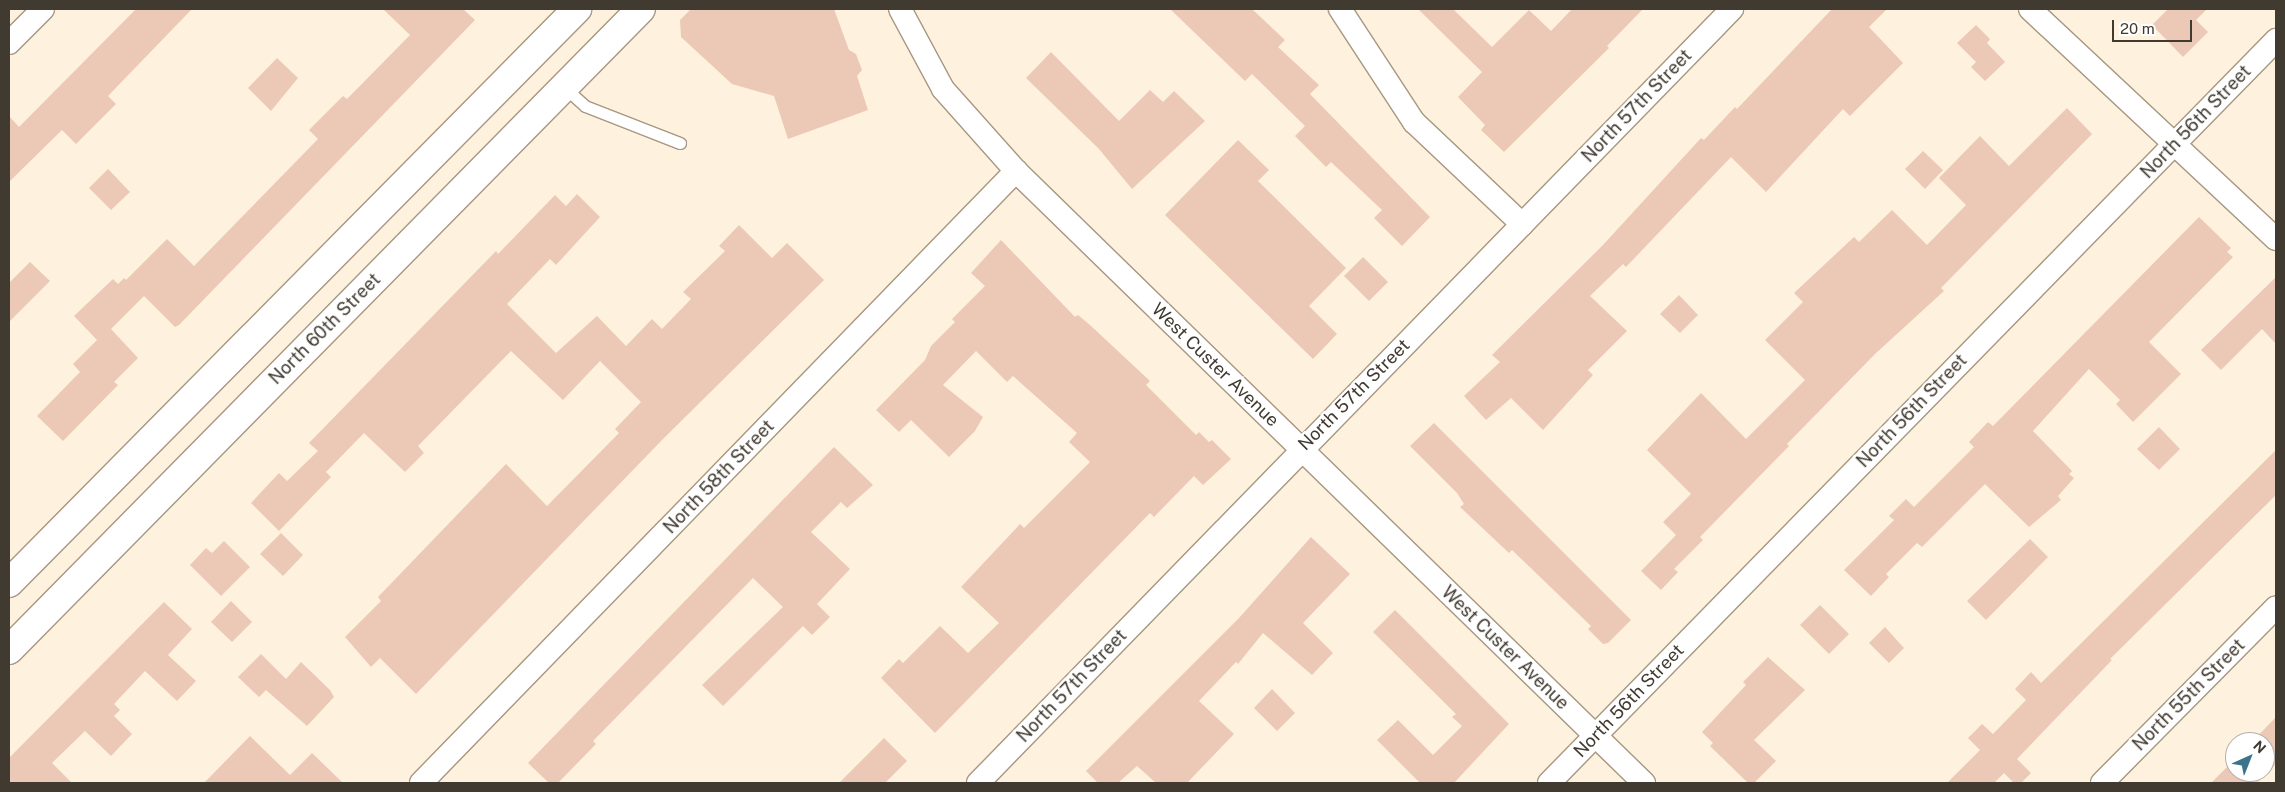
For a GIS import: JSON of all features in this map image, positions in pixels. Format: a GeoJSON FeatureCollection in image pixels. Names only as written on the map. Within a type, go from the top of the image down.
{"type":"FeatureCollection","features":[{"type":"Feature","properties":{"kind":"main road"},"geometry":{"type":"LineString","coordinates":[[9,583],[577,9]]}},
{"type":"Feature","properties":{"kind":"main road","name":"North 60th Street"},"geometry":{"type":"LineString","coordinates":[[9,650],[640,9]]}},
{"type":"Feature","properties":{"kind":"street"},"geometry":{"type":"LineString","coordinates":[[9,43],[43,9]]}},
{"type":"Feature","properties":{"kind":"street","name":"West Custer Avenue"},"geometry":{"type":"LineString","coordinates":[[900,9],[943,89],[1016,171],[1644,783]]}},
{"type":"Feature","properties":{"kind":"street"},"geometry":{"type":"LineString","coordinates":[[1340,9],[1414,122],[1522,224]]}},
{"type":"Feature","properties":{"kind":"street","name":"North 57th Street"},"geometry":{"type":"LineString","coordinates":[[978,783],[1301,448],[1732,9]]}},
{"type":"Feature","properties":{"kind":"street"},"geometry":{"type":"LineString","coordinates":[[2030,9],[2276,239]]}},
{"type":"Feature","properties":{"kind":"street","name":"North 56th Street"},"geometry":{"type":"LineString","coordinates":[[1549,783],[2276,40]]}},
{"type":"Feature","properties":{"kind":"street","name":"North 58th Street"},"geometry":{"type":"LineString","coordinates":[[422,783],[1016,171]]}},
{"type":"Feature","properties":{"kind":"street","name":"North 55th Street"},"geometry":{"type":"LineString","coordinates":[[2102,783],[2276,607]]}},
{"type":"Feature","properties":{"kind":"lane"},"geometry":{"type":"LineString","coordinates":[[564,87],[585,106],[680,142]]}},
{"type":"Feature","properties":{"kind":"building"},"geometry":{"type":"Polygon","coordinates":[[[136,9],[192,9],[108,96],[116,104],[76,144],[62,130],[9,182],[9,116],[19,127],[136,9]]]}},
{"type":"Feature","properties":{"kind":"building"},"geometry":{"type":"Polygon","coordinates":[[[383,9],[463,9],[475,20],[179,325],[175,327],[144,296],[111,329],[138,358],[114,382],[118,385],[63,441],[37,416],[80,372],[73,364],[97,340],[74,316],[113,279],[118,284],[124,278],[126,280],[167,239],[194,266],[318,139],[309,130],[343,96],[347,99],[410,35],[383,9]]]}},
{"type":"Feature","properties":{"kind":"building"},"geometry":{"type":"Polygon","coordinates":[[[691,9],[834,9],[849,50],[856,54],[862,70],[857,76],[868,110],[788,139],[774,96],[732,84],[681,37],[680,20],[691,9]]]}},
{"type":"Feature","properties":{"kind":"building"},"geometry":{"type":"Polygon","coordinates":[[[1170,9],[1252,9],[1285,40],[1278,47],[1319,85],[1310,94],[1430,217],[1402,246],[1374,218],[1382,210],[1331,162],[1326,167],[1295,136],[1305,126],[1252,74],[1245,81],[1170,9]]]}},
{"type":"Feature","properties":{"kind":"building"},"geometry":{"type":"Polygon","coordinates":[[[1418,9],[1453,9],[1492,47],[1529,10],[1551,31],[1572,9],[1643,9],[1607,46],[1609,48],[1504,152],[1481,130],[1485,125],[1458,97],[1482,72],[1418,9]]]}},
{"type":"Feature","properties":{"kind":"building"},"geometry":{"type":"Polygon","coordinates":[[[1832,9],[1887,9],[1869,27],[1903,63],[1850,116],[1843,109],[1766,192],[1731,157],[1626,267],[1623,264],[1590,296],[1627,331],[1588,370],[1593,375],[1543,430],[1511,398],[1486,420],[1464,396],[1500,362],[1492,355],[1603,245],[1701,138],[1704,140],[1735,107],[1737,109],[1832,9]]]}},
{"type":"Feature","properties":{"kind":"building"},"geometry":{"type":"Polygon","coordinates":[[[2168,9],[2207,9],[2196,20],[2208,32],[2183,57],[2152,25],[2168,9]]]}},
{"type":"Feature","properties":{"kind":"building"},"geometry":{"type":"Polygon","coordinates":[[[1976,25],[1990,39],[1987,43],[2005,62],[1985,81],[1971,67],[1976,62],[1957,43],[1976,25]]]}},
{"type":"Feature","properties":{"kind":"building"},"geometry":{"type":"Polygon","coordinates":[[[1051,52],[1119,121],[1150,90],[1163,102],[1174,91],[1205,121],[1132,189],[1099,149],[1026,78],[1051,52]]]}},
{"type":"Feature","properties":{"kind":"building"},"geometry":{"type":"Polygon","coordinates":[[[277,58],[298,78],[271,111],[248,88],[277,58]]]}},
{"type":"Feature","properties":{"kind":"building"},"geometry":{"type":"Polygon","coordinates":[[[2067,108],[2092,134],[1941,288],[1944,291],[1875,354],[1787,444],[1789,446],[1700,537],[1703,540],[1674,569],[1678,572],[1661,590],[1641,571],[1676,535],[1663,522],[1691,494],[1647,450],[1701,393],[1746,439],[1805,380],[1765,340],[1803,302],[1794,293],[1854,237],[1859,242],[1892,210],[1927,245],[1966,205],[1939,178],[1980,136],[2009,166],[2067,108]]]}},
{"type":"Feature","properties":{"kind":"building"},"geometry":{"type":"Polygon","coordinates":[[[1238,140],[1269,170],[1258,181],[1346,268],[1309,306],[1337,334],[1313,359],[1165,215],[1238,140]]]}},
{"type":"Feature","properties":{"kind":"building"},"geometry":{"type":"Polygon","coordinates":[[[1923,151],[1943,170],[1925,189],[1905,169],[1923,151]]]}},
{"type":"Feature","properties":{"kind":"building"},"geometry":{"type":"Polygon","coordinates":[[[108,169],[130,192],[111,210],[89,188],[108,169]]]}},
{"type":"Feature","properties":{"kind":"building"},"geometry":{"type":"Polygon","coordinates":[[[577,194],[600,217],[556,265],[550,259],[507,304],[556,353],[597,316],[626,346],[652,319],[662,329],[691,299],[683,292],[725,251],[719,246],[739,225],[772,258],[787,243],[824,280],[664,438],[416,694],[380,658],[371,667],[345,637],[381,601],[378,597],[506,464],[547,506],[619,433],[615,429],[641,402],[600,361],[563,400],[511,351],[418,446],[424,453],[405,472],[364,433],[326,472],[331,477],[279,531],[251,503],[279,473],[287,481],[318,451],[309,443],[496,251],[498,254],[555,195],[566,206],[577,194]]]}},
{"type":"Feature","properties":{"kind":"building"},"geometry":{"type":"Polygon","coordinates":[[[2199,217],[2231,248],[2227,252],[2233,257],[2149,342],[2181,374],[2133,422],[2116,404],[2120,400],[2089,369],[2033,431],[2072,471],[2069,474],[2074,478],[2058,496],[2061,500],[2029,527],[1985,484],[1922,547],[1917,543],[1886,574],[1889,577],[1871,596],[1844,570],[1894,520],[1889,516],[1906,499],[1914,507],[1974,447],[1969,442],[1988,422],[1993,426],[2199,217]]]}},
{"type":"Feature","properties":{"kind":"building"},"geometry":{"type":"Polygon","coordinates":[[[1001,240],[1075,317],[1078,315],[1090,325],[1150,381],[1146,385],[1196,435],[1199,432],[1209,442],[1212,440],[1231,459],[1203,485],[1194,476],[1154,517],[1150,513],[935,733],[881,678],[899,659],[903,663],[940,626],[968,653],[999,623],[961,587],[1020,524],[1024,528],[1090,462],[1069,442],[1077,433],[1013,376],[1007,382],[976,351],[943,385],[983,417],[975,431],[949,457],[911,420],[899,432],[876,410],[925,360],[931,346],[955,322],[952,319],[985,286],[971,273],[1001,240]]]}},
{"type":"Feature","properties":{"kind":"building"},"geometry":{"type":"Polygon","coordinates":[[[1363,257],[1388,282],[1369,301],[1344,276],[1363,257]]]}},
{"type":"Feature","properties":{"kind":"building"},"geometry":{"type":"Polygon","coordinates":[[[30,262],[50,281],[9,322],[9,283],[30,262]]]}},
{"type":"Feature","properties":{"kind":"building"},"geometry":{"type":"Polygon","coordinates":[[[2276,277],[2276,344],[2262,329],[2221,370],[2201,350],[2276,277]]]}},
{"type":"Feature","properties":{"kind":"building"},"geometry":{"type":"Polygon","coordinates":[[[1679,295],[1698,315],[1680,333],[1660,314],[1679,295]]]}},
{"type":"Feature","properties":{"kind":"building"},"geometry":{"type":"Polygon","coordinates":[[[1434,423],[1631,620],[1608,643],[1603,644],[1588,629],[1591,626],[1512,550],[1509,553],[1460,507],[1464,504],[1457,493],[1410,446],[1434,423]]]}},
{"type":"Feature","properties":{"kind":"building"},"geometry":{"type":"Polygon","coordinates":[[[2159,427],[2180,449],[2159,470],[2137,449],[2159,427]]]}},
{"type":"Feature","properties":{"kind":"building"},"geometry":{"type":"Polygon","coordinates":[[[834,447],[873,485],[847,508],[841,502],[811,532],[850,569],[817,604],[830,617],[812,635],[803,626],[723,706],[702,685],[783,607],[753,578],[593,741],[596,744],[558,783],[549,783],[528,763],[834,447]]]}},
{"type":"Feature","properties":{"kind":"building"},"geometry":{"type":"Polygon","coordinates":[[[2276,450],[2276,495],[2110,659],[2112,660],[2017,759],[2031,773],[2021,783],[2014,783],[2004,773],[1994,783],[1947,783],[1980,750],[1968,738],[1982,724],[1993,734],[2026,700],[2015,689],[2031,672],[2041,683],[2276,450]]]}},
{"type":"Feature","properties":{"kind":"building"},"geometry":{"type":"Polygon","coordinates":[[[281,533],[303,555],[283,576],[260,554],[281,533]]]}},
{"type":"Feature","properties":{"kind":"building"},"geometry":{"type":"Polygon","coordinates":[[[1311,537],[1350,574],[1303,623],[1333,653],[1312,675],[1263,633],[1238,664],[1236,662],[1199,701],[1234,734],[1187,783],[1156,783],[1137,766],[1118,783],[1098,783],[1086,771],[1239,618],[1311,537]]]}},
{"type":"Feature","properties":{"kind":"building"},"geometry":{"type":"Polygon","coordinates":[[[2030,539],[2048,557],[1986,620],[1967,601],[2030,539]]]}},
{"type":"Feature","properties":{"kind":"building"},"geometry":{"type":"Polygon","coordinates":[[[224,541],[250,567],[221,596],[190,565],[206,548],[212,553],[224,541]]]}},
{"type":"Feature","properties":{"kind":"building"},"geometry":{"type":"Polygon","coordinates":[[[231,601],[252,622],[232,642],[211,622],[231,601]]]}},
{"type":"Feature","properties":{"kind":"building"},"geometry":{"type":"Polygon","coordinates":[[[164,602],[192,629],[168,655],[196,681],[177,701],[145,671],[114,704],[120,710],[114,716],[132,734],[111,756],[85,731],[52,763],[72,783],[9,783],[9,758],[164,602]]]}},
{"type":"Feature","properties":{"kind":"building"},"geometry":{"type":"Polygon","coordinates":[[[1820,605],[1849,634],[1829,654],[1800,625],[1820,605]]]}},
{"type":"Feature","properties":{"kind":"building"},"geometry":{"type":"Polygon","coordinates":[[[1395,610],[1509,724],[1454,783],[1420,783],[1377,740],[1398,720],[1433,755],[1462,726],[1452,717],[1456,714],[1373,632],[1395,610]]]}},
{"type":"Feature","properties":{"kind":"building"},"geometry":{"type":"Polygon","coordinates":[[[1885,627],[1904,648],[1889,663],[1869,643],[1885,627]]]}},
{"type":"Feature","properties":{"kind":"building"},"geometry":{"type":"Polygon","coordinates":[[[261,654],[286,679],[301,662],[330,690],[334,697],[307,726],[266,690],[259,697],[238,677],[261,654]]]}},
{"type":"Feature","properties":{"kind":"building"},"geometry":{"type":"Polygon","coordinates":[[[1768,657],[1805,690],[1754,740],[1776,761],[1754,783],[1748,783],[1710,746],[1713,743],[1702,732],[1746,685],[1743,682],[1768,657]]]}},
{"type":"Feature","properties":{"kind":"building"},"geometry":{"type":"Polygon","coordinates":[[[1272,689],[1295,713],[1277,731],[1254,708],[1272,689]]]}},
{"type":"Feature","properties":{"kind":"building"},"geometry":{"type":"Polygon","coordinates":[[[2276,717],[2275,765],[2275,732],[2262,732],[2276,717]]]}},
{"type":"Feature","properties":{"kind":"building"},"geometry":{"type":"Polygon","coordinates":[[[250,736],[290,775],[312,753],[343,783],[204,783],[250,736]]]}},
{"type":"Feature","properties":{"kind":"building"},"geometry":{"type":"Polygon","coordinates":[[[884,738],[907,761],[885,783],[839,783],[884,738]]]}},
{"type":"Feature","properties":{"kind":"building"},"geometry":{"type":"Polygon","coordinates":[[[2225,769],[2225,782],[2258,782],[2257,783],[2211,783],[2225,769]]]}}]}
